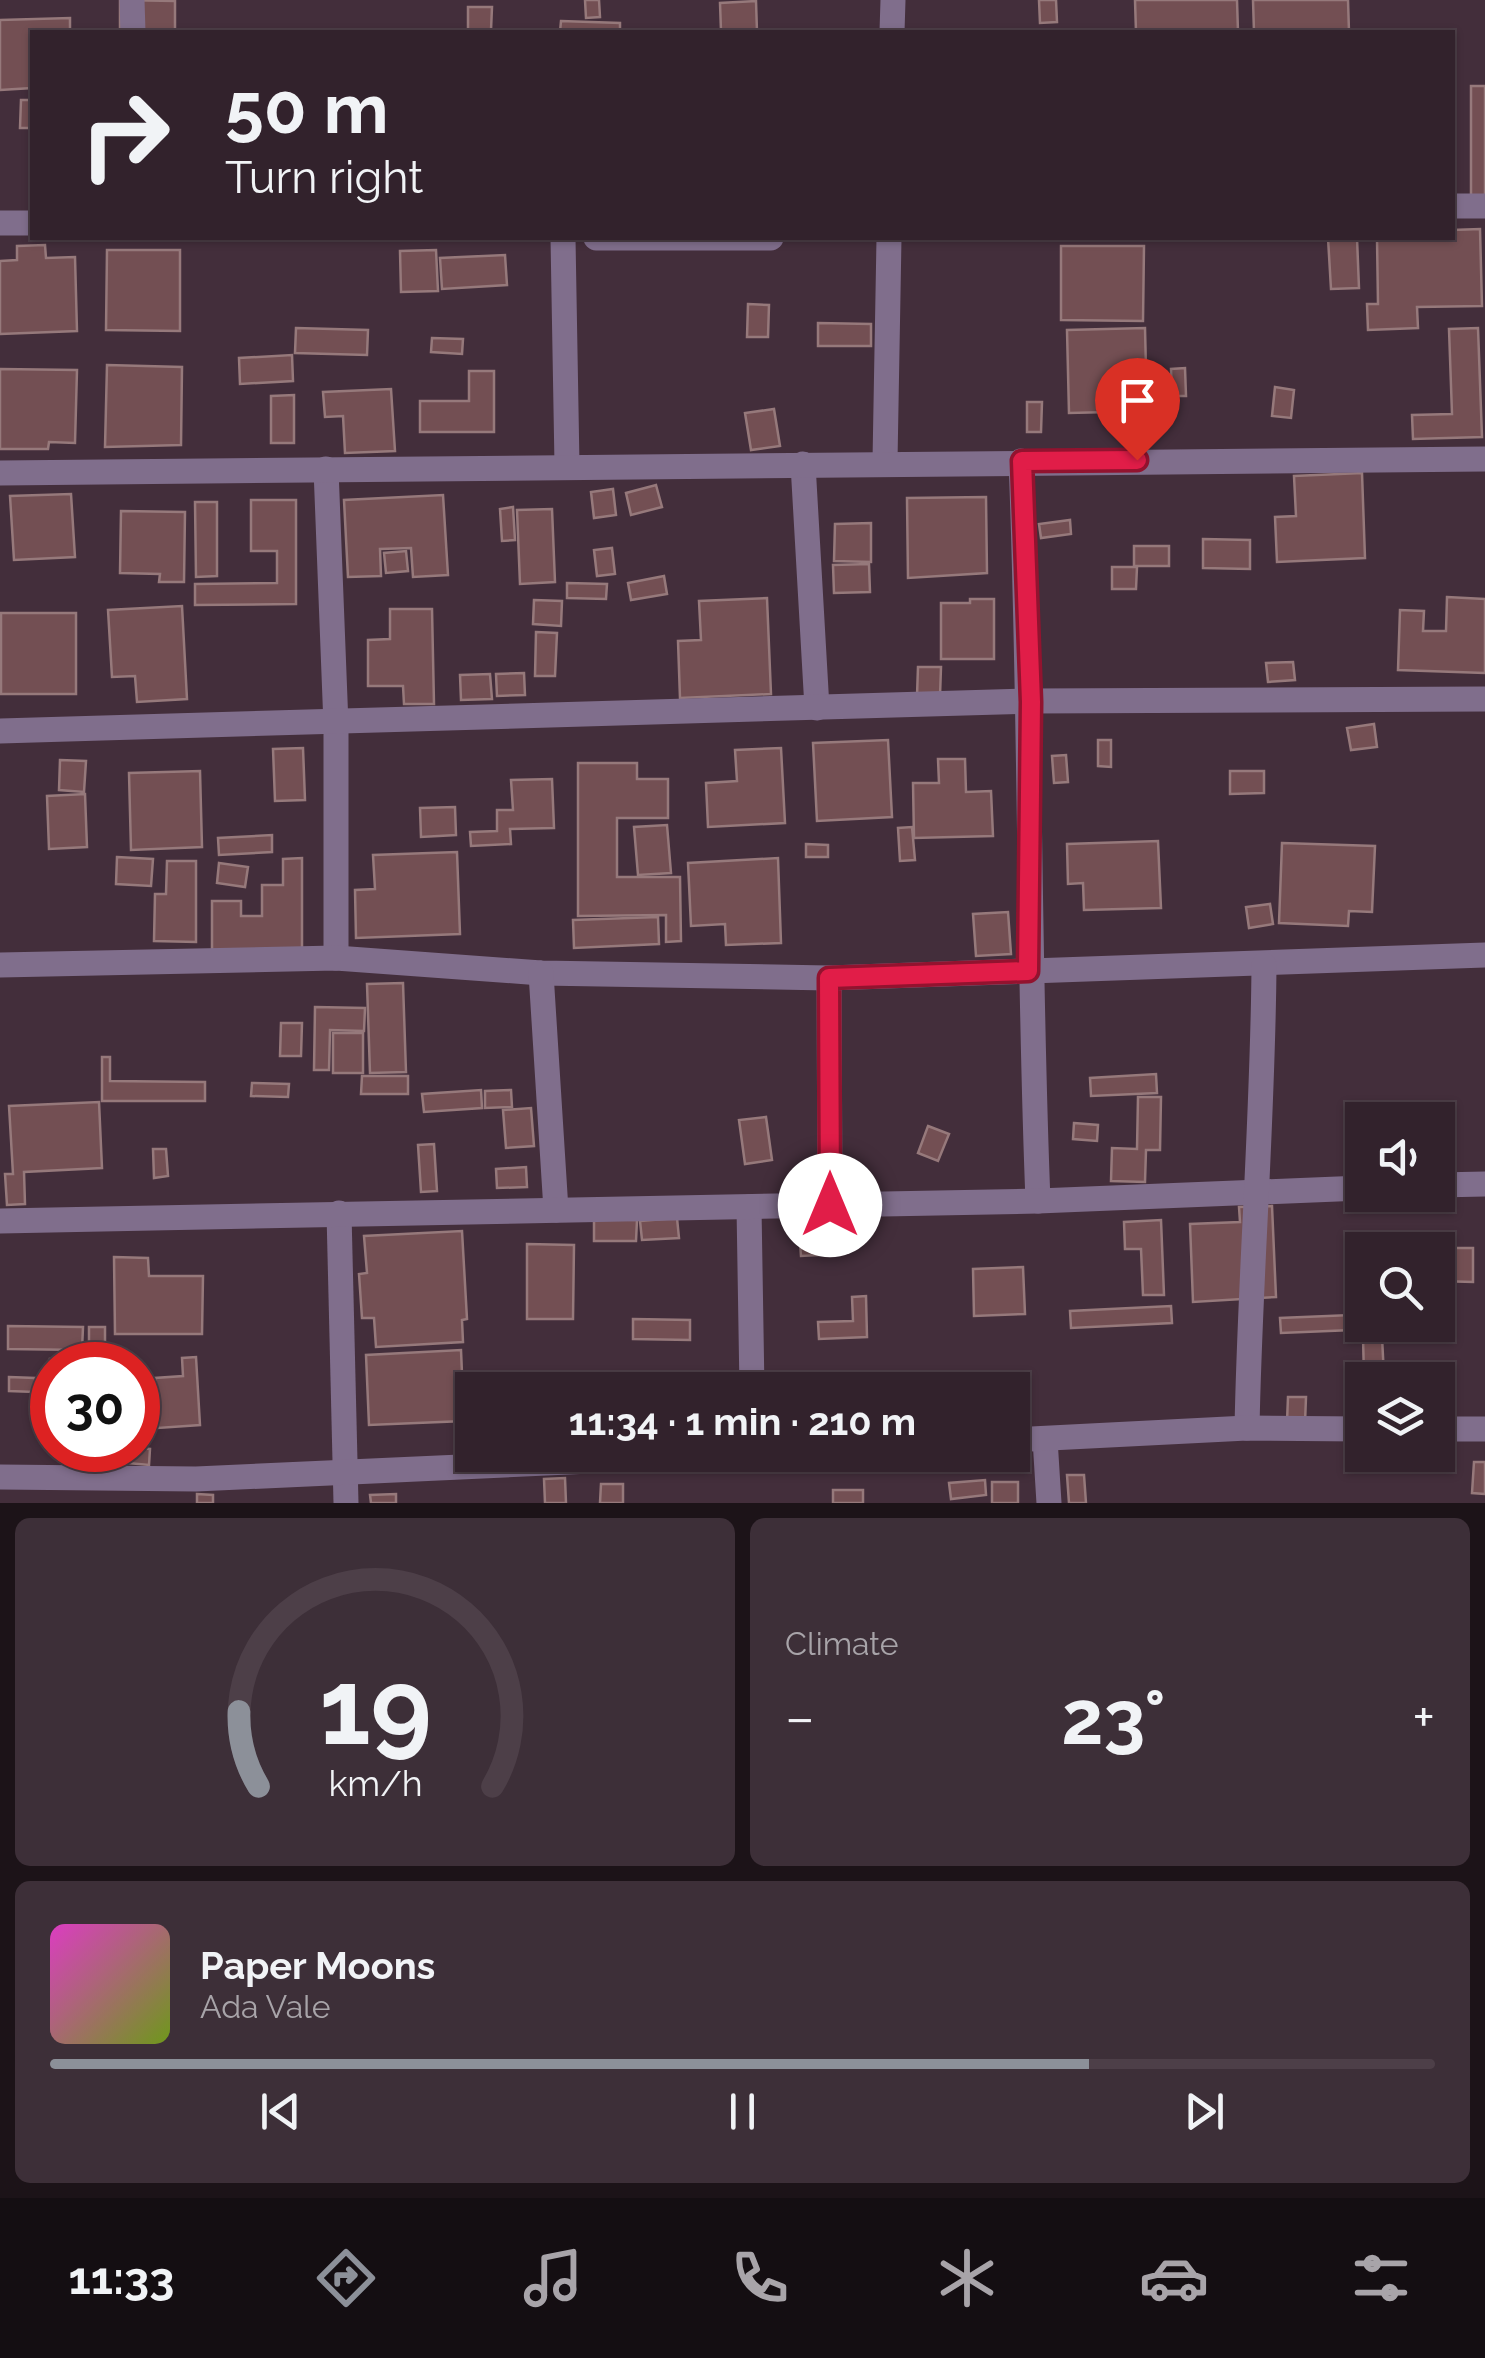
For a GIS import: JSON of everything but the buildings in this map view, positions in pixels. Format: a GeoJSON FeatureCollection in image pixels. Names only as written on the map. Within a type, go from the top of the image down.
{"type":"FeatureCollection","features":[{"type":"Feature","properties":{"kind":"street"},"geometry":{"type":"LineString","coordinates":[[132,0],[133,30]]}},
{"type":"Feature","properties":{"kind":"street"},"geometry":{"type":"LineString","coordinates":[[892,30],[893,0]]}},
{"type":"Feature","properties":{"kind":"street"},"geometry":{"type":"LineString","coordinates":[[1455,206],[1485,206]]}},
{"type":"Feature","properties":{"kind":"street"},"geometry":{"type":"LineString","coordinates":[[0,223],[30,224]]}},
{"type":"Feature","properties":{"kind":"street"},"geometry":{"type":"LineString","coordinates":[[564,240],[568,465]]}},
{"type":"Feature","properties":{"kind":"street"},"geometry":{"type":"LineString","coordinates":[[885,462],[889,240]]}},
{"type":"Feature","properties":{"kind":"street"},"geometry":{"type":"LineString","coordinates":[[0,473],[1485,459]]}},
{"type":"Feature","properties":{"kind":"street"},"geometry":{"type":"LineString","coordinates":[[1022,461],[1031,702],[1028,971],[1038,1200]]}},
{"type":"Feature","properties":{"kind":"street"},"geometry":{"type":"LineString","coordinates":[[803,464],[817,708]]}},
{"type":"Feature","properties":{"kind":"street"},"geometry":{"type":"LineString","coordinates":[[326,469],[336,725],[336,958]]}},
{"type":"Feature","properties":{"kind":"street"},"geometry":{"type":"LineString","coordinates":[[0,731],[336,725],[1031,702],[1485,699]]}},
{"type":"Feature","properties":{"kind":"street"},"geometry":{"type":"LineString","coordinates":[[0,965],[336,958],[541,973],[829,978],[1485,956]]}},
{"type":"Feature","properties":{"kind":"street"},"geometry":{"type":"LineString","coordinates":[[1248,1428],[1250,1263],[1263,1130],[1264,965]]}},
{"type":"Feature","properties":{"kind":"street"},"geometry":{"type":"LineString","coordinates":[[541,973],[556,1210]]}},
{"type":"Feature","properties":{"kind":"street"},"geometry":{"type":"LineString","coordinates":[[829,978],[830,1205]]}},
{"type":"Feature","properties":{"kind":"street"},"geometry":{"type":"LineString","coordinates":[[1455,1185],[1485,1184]]}},
{"type":"Feature","properties":{"kind":"street"},"geometry":{"type":"LineString","coordinates":[[0,1221],[749,1207],[1345,1189]]}},
{"type":"Feature","properties":{"kind":"street"},"geometry":{"type":"LineString","coordinates":[[749,1207],[752,1372]]}},
{"type":"Feature","properties":{"kind":"street"},"geometry":{"type":"LineString","coordinates":[[338,1213],[346,1503]]}},
{"type":"Feature","properties":{"kind":"street"},"geometry":{"type":"LineString","coordinates":[[1030,1439],[1248,1428],[1345,1429]]}},
{"type":"Feature","properties":{"kind":"street"},"geometry":{"type":"LineString","coordinates":[[1455,1429],[1485,1430]]}},
{"type":"Feature","properties":{"kind":"street"},"geometry":{"type":"LineString","coordinates":[[1046,1438],[1048,1503]]}},
{"type":"Feature","properties":{"kind":"street"},"geometry":{"type":"LineString","coordinates":[[0,1477],[196,1491],[345,1472],[455,1467]]}},
{"type":"Feature","properties":{"kind":"route"},"geometry":{"type":"LineString","coordinates":[[830,1205],[829,978],[1028,971],[1031,702],[1022,461],[1137,460]]}}]}
